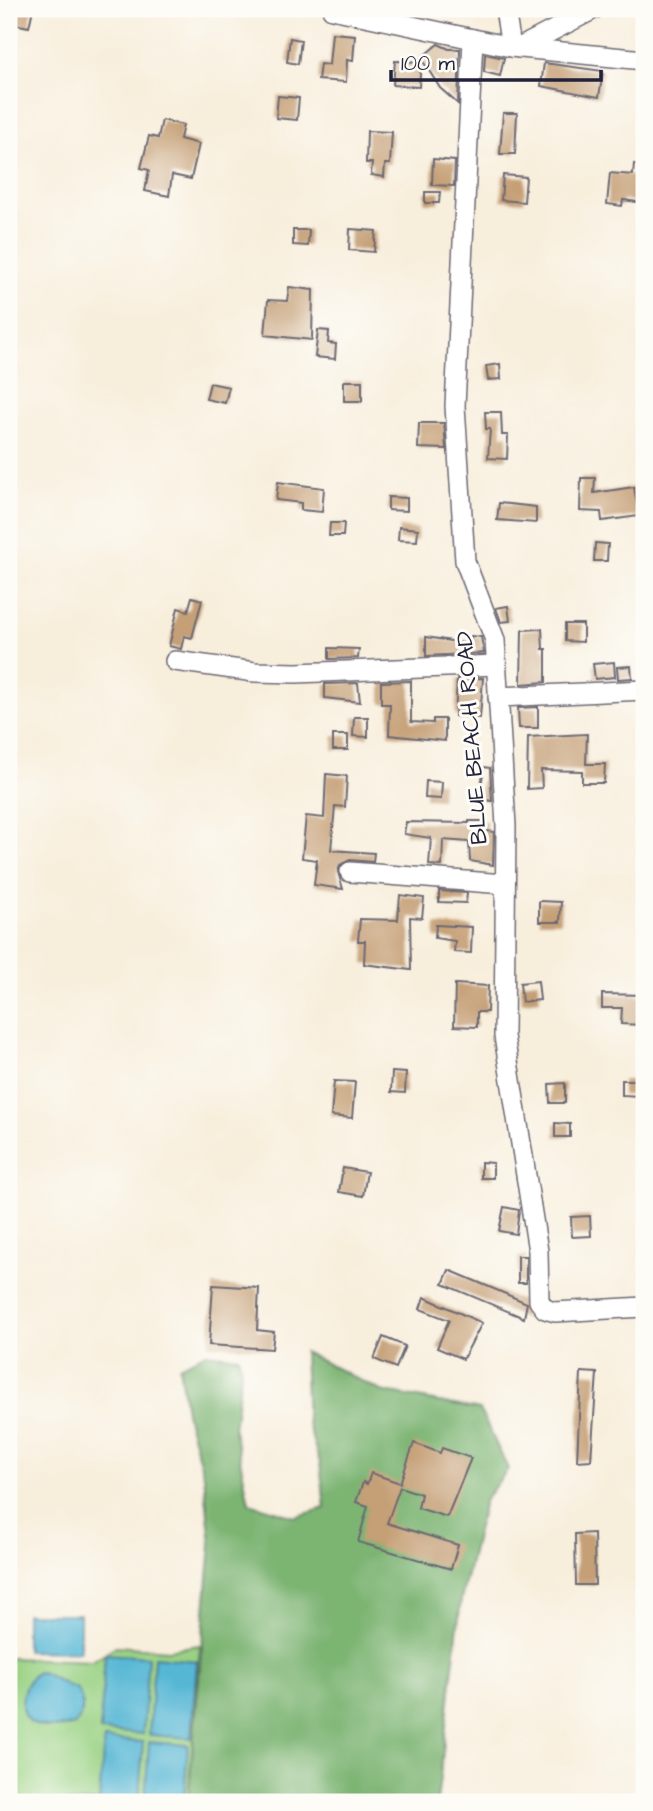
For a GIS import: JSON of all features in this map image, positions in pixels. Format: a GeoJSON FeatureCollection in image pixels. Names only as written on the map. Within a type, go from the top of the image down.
{"type":"FeatureCollection","features":[{"type":"Feature","properties":{"kind":"street"},"geometry":{"type":"LineString","coordinates":[[332,9],[515,47],[644,60]]}},
{"type":"Feature","properties":{"kind":"street"},"geometry":{"type":"LineString","coordinates":[[505,9],[515,47]]}},
{"type":"Feature","properties":{"kind":"street"},"geometry":{"type":"LineString","coordinates":[[515,47],[594,9]]}},
{"type":"Feature","properties":{"kind":"street","name":"BLUE BEACH ROAD"},"geometry":{"type":"LineString","coordinates":[[473,39],[455,406],[465,561],[474,593],[488,618],[495,640],[506,826],[504,1036],[538,1251],[539,1301],[545,1309],[555,1312],[644,1307]]}},
{"type":"Feature","properties":{"kind":"street"},"geometry":{"type":"LineString","coordinates":[[175,661],[255,672],[296,673],[496,665]]}},
{"type":"Feature","properties":{"kind":"street"},"geometry":{"type":"LineString","coordinates":[[498,697],[644,690]]}},
{"type":"Feature","properties":{"kind":"street"},"geometry":{"type":"LineString","coordinates":[[350,872],[504,884]]}},
{"type":"Feature","properties":{"kind":"green space"},"geometry":{"type":"Polygon","coordinates":[[[304,1352],[381,1391],[480,1410],[508,1469],[484,1501],[461,1600],[437,1802],[188,1802],[211,1544],[204,1476],[187,1418],[179,1366],[206,1353],[239,1357],[241,1372],[234,1430],[249,1503],[295,1517],[325,1508],[320,1463],[307,1422],[304,1352]]]}},
{"type":"Feature","properties":{"kind":"green space"},"geometry":{"type":"Polygon","coordinates":[[[200,1645],[188,1802],[9,1802],[9,1658],[92,1661],[116,1646],[168,1650],[200,1645]]]}},
{"type":"Feature","properties":{"kind":"water"},"geometry":{"type":"Polygon","coordinates":[[[26,1614],[80,1614],[80,1652],[26,1651],[26,1614]]]}},
{"type":"Feature","properties":{"kind":"water"},"geometry":{"type":"Polygon","coordinates":[[[105,1654],[148,1657],[143,1734],[100,1731],[105,1654]]]}},
{"type":"Feature","properties":{"kind":"water"},"geometry":{"type":"Polygon","coordinates":[[[154,1657],[197,1661],[191,1738],[149,1735],[154,1657]]]}},
{"type":"Feature","properties":{"kind":"water"},"geometry":{"type":"Polygon","coordinates":[[[38,1672],[76,1688],[83,1707],[75,1725],[39,1726],[28,1720],[24,1714],[22,1698],[28,1682],[38,1672]]]}},
{"type":"Feature","properties":{"kind":"water"},"geometry":{"type":"Polygon","coordinates":[[[104,1739],[143,1742],[139,1802],[99,1802],[104,1739]]]}},
{"type":"Feature","properties":{"kind":"water"},"geometry":{"type":"Polygon","coordinates":[[[149,1742],[188,1745],[184,1802],[145,1802],[149,1742]]]}},
{"type":"Feature","properties":{"kind":"building"},"geometry":{"type":"Polygon","coordinates":[[[9,9],[33,9],[29,27],[9,23],[9,9]]]}},
{"type":"Feature","properties":{"kind":"building"},"geometry":{"type":"Polygon","coordinates":[[[332,33],[355,35],[353,61],[347,60],[346,82],[318,80],[320,64],[329,65],[332,33]]]}},
{"type":"Feature","properties":{"kind":"building"},"geometry":{"type":"Polygon","coordinates":[[[290,38],[301,40],[298,64],[287,62],[290,38]]]}},
{"type":"Feature","properties":{"kind":"building"},"geometry":{"type":"Polygon","coordinates":[[[438,44],[449,49],[460,49],[458,104],[440,88],[421,58],[438,44]]]}},
{"type":"Feature","properties":{"kind":"building"},"geometry":{"type":"Polygon","coordinates":[[[485,54],[504,58],[500,76],[484,72],[485,54]]]}},
{"type":"Feature","properties":{"kind":"building"},"geometry":{"type":"Polygon","coordinates":[[[395,61],[421,62],[419,87],[393,85],[395,61]]]}},
{"type":"Feature","properties":{"kind":"building"},"geometry":{"type":"Polygon","coordinates":[[[544,63],[603,71],[599,97],[541,86],[544,63]]]}},
{"type":"Feature","properties":{"kind":"building"},"geometry":{"type":"Polygon","coordinates":[[[278,96],[299,98],[297,120],[276,118],[278,96]]]}},
{"type":"Feature","properties":{"kind":"building"},"geometry":{"type":"Polygon","coordinates":[[[503,113],[517,113],[515,154],[500,154],[503,113]]]}},
{"type":"Feature","properties":{"kind":"building"},"geometry":{"type":"Polygon","coordinates":[[[162,120],[183,125],[180,139],[199,144],[191,179],[172,175],[169,196],[145,191],[149,170],[141,168],[149,136],[158,138],[162,120]]]}},
{"type":"Feature","properties":{"kind":"building"},"geometry":{"type":"Polygon","coordinates":[[[367,131],[392,132],[390,164],[385,164],[384,177],[371,175],[372,163],[366,163],[367,131]]]}},
{"type":"Feature","properties":{"kind":"building"},"geometry":{"type":"Polygon","coordinates":[[[433,159],[455,161],[454,186],[432,185],[433,159]]]}},
{"type":"Feature","properties":{"kind":"building"},"geometry":{"type":"Polygon","coordinates":[[[634,164],[644,166],[644,203],[623,200],[622,206],[607,204],[610,173],[633,175],[634,164]]]}},
{"type":"Feature","properties":{"kind":"building"},"geometry":{"type":"Polygon","coordinates":[[[503,175],[526,177],[524,202],[501,200],[503,175]]]}},
{"type":"Feature","properties":{"kind":"building"},"geometry":{"type":"Polygon","coordinates":[[[425,192],[440,192],[439,203],[425,203],[425,192]]]}},
{"type":"Feature","properties":{"kind":"building"},"geometry":{"type":"Polygon","coordinates":[[[350,229],[376,231],[374,252],[349,250],[350,229]]]}},
{"type":"Feature","properties":{"kind":"building"},"geometry":{"type":"Polygon","coordinates":[[[293,230],[309,230],[308,246],[293,245],[293,230]]]}},
{"type":"Feature","properties":{"kind":"building"},"geometry":{"type":"Polygon","coordinates":[[[289,287],[313,290],[312,340],[265,335],[268,300],[287,301],[289,287]]]}},
{"type":"Feature","properties":{"kind":"building"},"geometry":{"type":"Polygon","coordinates":[[[318,330],[329,331],[328,343],[336,344],[335,359],[315,357],[318,330]]]}},
{"type":"Feature","properties":{"kind":"building"},"geometry":{"type":"Polygon","coordinates":[[[500,364],[501,379],[488,380],[486,366],[500,364]]]}},
{"type":"Feature","properties":{"kind":"building"},"geometry":{"type":"Polygon","coordinates":[[[344,381],[362,381],[362,401],[344,401],[344,381]]]}},
{"type":"Feature","properties":{"kind":"building"},"geometry":{"type":"Polygon","coordinates":[[[210,383],[229,387],[225,403],[206,399],[210,383]]]}},
{"type":"Feature","properties":{"kind":"building"},"geometry":{"type":"Polygon","coordinates":[[[485,412],[501,412],[502,435],[508,435],[507,459],[488,458],[490,429],[486,429],[485,412]]]}},
{"type":"Feature","properties":{"kind":"building"},"geometry":{"type":"Polygon","coordinates":[[[419,423],[444,423],[446,449],[418,448],[419,423]]]}},
{"type":"Feature","properties":{"kind":"building"},"geometry":{"type":"Polygon","coordinates":[[[581,478],[595,478],[594,493],[634,487],[639,516],[602,521],[601,512],[580,511],[581,478]]]}},
{"type":"Feature","properties":{"kind":"building"},"geometry":{"type":"Polygon","coordinates":[[[278,482],[324,488],[322,512],[301,510],[301,503],[276,500],[278,482]]]}},
{"type":"Feature","properties":{"kind":"building"},"geometry":{"type":"Polygon","coordinates":[[[388,497],[407,498],[407,511],[388,510],[388,497]]]}},
{"type":"Feature","properties":{"kind":"building"},"geometry":{"type":"Polygon","coordinates":[[[499,503],[536,507],[536,523],[497,520],[499,503]]]}},
{"type":"Feature","properties":{"kind":"building"},"geometry":{"type":"Polygon","coordinates":[[[330,523],[344,523],[343,536],[329,536],[330,523]]]}},
{"type":"Feature","properties":{"kind":"building"},"geometry":{"type":"Polygon","coordinates":[[[399,527],[418,529],[417,541],[398,540],[399,527]]]}},
{"type":"Feature","properties":{"kind":"building"},"geometry":{"type":"Polygon","coordinates":[[[595,543],[608,544],[607,561],[594,561],[595,543]]]}},
{"type":"Feature","properties":{"kind":"building"},"geometry":{"type":"Polygon","coordinates":[[[192,597],[202,600],[192,638],[184,636],[181,649],[169,646],[178,608],[188,611],[192,597]]]}},
{"type":"Feature","properties":{"kind":"building"},"geometry":{"type":"Polygon","coordinates":[[[508,606],[510,621],[501,622],[496,608],[508,606]]]}},
{"type":"Feature","properties":{"kind":"building"},"geometry":{"type":"Polygon","coordinates":[[[565,624],[583,624],[583,642],[565,641],[565,624]]]}},
{"type":"Feature","properties":{"kind":"building"},"geometry":{"type":"Polygon","coordinates":[[[542,629],[543,649],[546,649],[546,682],[521,684],[522,630],[542,629]]]}},
{"type":"Feature","properties":{"kind":"building"},"geometry":{"type":"Polygon","coordinates":[[[471,636],[481,637],[484,653],[426,656],[426,637],[470,644],[471,636]]]}},
{"type":"Feature","properties":{"kind":"building"},"geometry":{"type":"Polygon","coordinates":[[[329,648],[359,649],[358,658],[329,659],[329,648]]]}},
{"type":"Feature","properties":{"kind":"building"},"geometry":{"type":"Polygon","coordinates":[[[614,662],[615,677],[595,679],[593,664],[614,662]]]}},
{"type":"Feature","properties":{"kind":"building"},"geometry":{"type":"Polygon","coordinates":[[[631,666],[632,678],[618,679],[617,667],[631,666]]]}},
{"type":"Feature","properties":{"kind":"building"},"geometry":{"type":"Polygon","coordinates":[[[483,678],[480,718],[455,716],[457,679],[483,678]]]}},
{"type":"Feature","properties":{"kind":"building"},"geometry":{"type":"Polygon","coordinates":[[[411,681],[411,722],[433,723],[433,719],[445,719],[445,741],[389,735],[390,704],[381,704],[381,682],[411,681]]]}},
{"type":"Feature","properties":{"kind":"building"},"geometry":{"type":"Polygon","coordinates":[[[358,683],[360,702],[325,698],[325,684],[358,683]]]}},
{"type":"Feature","properties":{"kind":"building"},"geometry":{"type":"Polygon","coordinates":[[[538,707],[538,728],[519,728],[518,708],[538,707]]]}},
{"type":"Feature","properties":{"kind":"building"},"geometry":{"type":"Polygon","coordinates":[[[354,717],[368,717],[368,737],[353,736],[354,717]]]}},
{"type":"Feature","properties":{"kind":"building"},"geometry":{"type":"Polygon","coordinates":[[[587,734],[586,764],[605,764],[604,783],[582,783],[582,771],[541,770],[542,788],[527,789],[528,737],[587,734]]]}},
{"type":"Feature","properties":{"kind":"building"},"geometry":{"type":"Polygon","coordinates":[[[333,735],[348,735],[348,750],[333,750],[333,735]]]}},
{"type":"Feature","properties":{"kind":"building"},"geometry":{"type":"Polygon","coordinates":[[[484,767],[490,768],[492,801],[479,799],[484,767]]]}},
{"type":"Feature","properties":{"kind":"building"},"geometry":{"type":"Polygon","coordinates":[[[326,774],[347,776],[345,807],[335,806],[331,850],[374,853],[373,862],[350,860],[340,865],[338,872],[343,889],[314,885],[317,860],[302,858],[306,816],[324,818],[326,774]]]}},
{"type":"Feature","properties":{"kind":"building"},"geometry":{"type":"Polygon","coordinates":[[[426,781],[442,782],[441,799],[425,798],[426,781]]]}},
{"type":"Feature","properties":{"kind":"building"},"geometry":{"type":"Polygon","coordinates":[[[487,821],[486,831],[494,832],[493,865],[470,861],[469,842],[443,840],[442,866],[429,865],[431,838],[404,834],[406,822],[487,821]]]}},
{"type":"Feature","properties":{"kind":"building"},"geometry":{"type":"Polygon","coordinates":[[[439,891],[467,893],[466,903],[439,902],[439,891]]]}},
{"type":"Feature","properties":{"kind":"building"},"geometry":{"type":"Polygon","coordinates":[[[400,895],[424,898],[422,918],[410,917],[411,970],[364,964],[365,941],[358,941],[360,919],[398,920],[400,895]]]}},
{"type":"Feature","properties":{"kind":"building"},"geometry":{"type":"Polygon","coordinates":[[[539,901],[561,902],[560,922],[539,922],[539,901]]]}},
{"type":"Feature","properties":{"kind":"building"},"geometry":{"type":"Polygon","coordinates":[[[436,925],[472,927],[471,953],[454,952],[455,941],[435,938],[436,925]]]}},
{"type":"Feature","properties":{"kind":"building"},"geometry":{"type":"Polygon","coordinates":[[[538,981],[540,1000],[522,1002],[520,983],[538,981]]]}},
{"type":"Feature","properties":{"kind":"building"},"geometry":{"type":"Polygon","coordinates":[[[455,984],[488,986],[487,1012],[477,1012],[477,1027],[454,1026],[455,984]]]}},
{"type":"Feature","properties":{"kind":"building"},"geometry":{"type":"Polygon","coordinates":[[[602,994],[644,995],[643,1025],[621,1024],[622,1008],[602,1008],[602,994]]]}},
{"type":"Feature","properties":{"kind":"building"},"geometry":{"type":"Polygon","coordinates":[[[392,1072],[406,1073],[405,1093],[391,1092],[392,1072]]]}},
{"type":"Feature","properties":{"kind":"building"},"geometry":{"type":"Polygon","coordinates":[[[622,1080],[641,1080],[640,1096],[622,1095],[622,1080]]]}},
{"type":"Feature","properties":{"kind":"building"},"geometry":{"type":"Polygon","coordinates":[[[334,1081],[355,1082],[352,1118],[331,1116],[334,1081]]]}},
{"type":"Feature","properties":{"kind":"building"},"geometry":{"type":"Polygon","coordinates":[[[565,1083],[565,1103],[550,1103],[549,1084],[565,1083]]]}},
{"type":"Feature","properties":{"kind":"building"},"geometry":{"type":"Polygon","coordinates":[[[555,1123],[570,1124],[570,1137],[555,1137],[555,1123]]]}},
{"type":"Feature","properties":{"kind":"building"},"geometry":{"type":"Polygon","coordinates":[[[481,1162],[493,1163],[493,1178],[481,1178],[481,1162]]]}},
{"type":"Feature","properties":{"kind":"building"},"geometry":{"type":"Polygon","coordinates":[[[343,1168],[367,1172],[363,1196],[339,1192],[343,1168]]]}},
{"type":"Feature","properties":{"kind":"building"},"geometry":{"type":"Polygon","coordinates":[[[504,1207],[519,1210],[516,1234],[499,1231],[504,1207]]]}},
{"type":"Feature","properties":{"kind":"building"},"geometry":{"type":"Polygon","coordinates":[[[590,1216],[591,1236],[572,1237],[571,1217],[590,1216]]]}},
{"type":"Feature","properties":{"kind":"building"},"geometry":{"type":"Polygon","coordinates":[[[518,1256],[526,1256],[526,1283],[518,1283],[518,1256]]]}},
{"type":"Feature","properties":{"kind":"building"},"geometry":{"type":"Polygon","coordinates":[[[449,1270],[527,1303],[524,1318],[443,1284],[449,1270]]]}},
{"type":"Feature","properties":{"kind":"building"},"geometry":{"type":"Polygon","coordinates":[[[213,1285],[259,1288],[257,1330],[274,1332],[272,1349],[209,1345],[213,1285]]]}},
{"type":"Feature","properties":{"kind":"building"},"geometry":{"type":"Polygon","coordinates":[[[424,1297],[482,1323],[463,1359],[437,1348],[449,1320],[420,1309],[424,1297]]]}},
{"type":"Feature","properties":{"kind":"building"},"geometry":{"type":"Polygon","coordinates":[[[383,1337],[405,1346],[396,1368],[374,1359],[383,1337]]]}},
{"type":"Feature","properties":{"kind":"building"},"geometry":{"type":"Polygon","coordinates":[[[581,1372],[597,1373],[591,1460],[577,1461],[581,1372]]]}},
{"type":"Feature","properties":{"kind":"building"},"geometry":{"type":"Polygon","coordinates":[[[414,1443],[440,1453],[442,1448],[471,1458],[447,1517],[418,1508],[421,1494],[400,1487],[387,1523],[458,1545],[451,1569],[358,1542],[368,1506],[356,1502],[363,1482],[367,1484],[371,1473],[400,1483],[414,1443]]]}},
{"type":"Feature","properties":{"kind":"building"},"geometry":{"type":"Polygon","coordinates":[[[594,1533],[595,1585],[576,1585],[575,1534],[594,1533]]]}}]}
